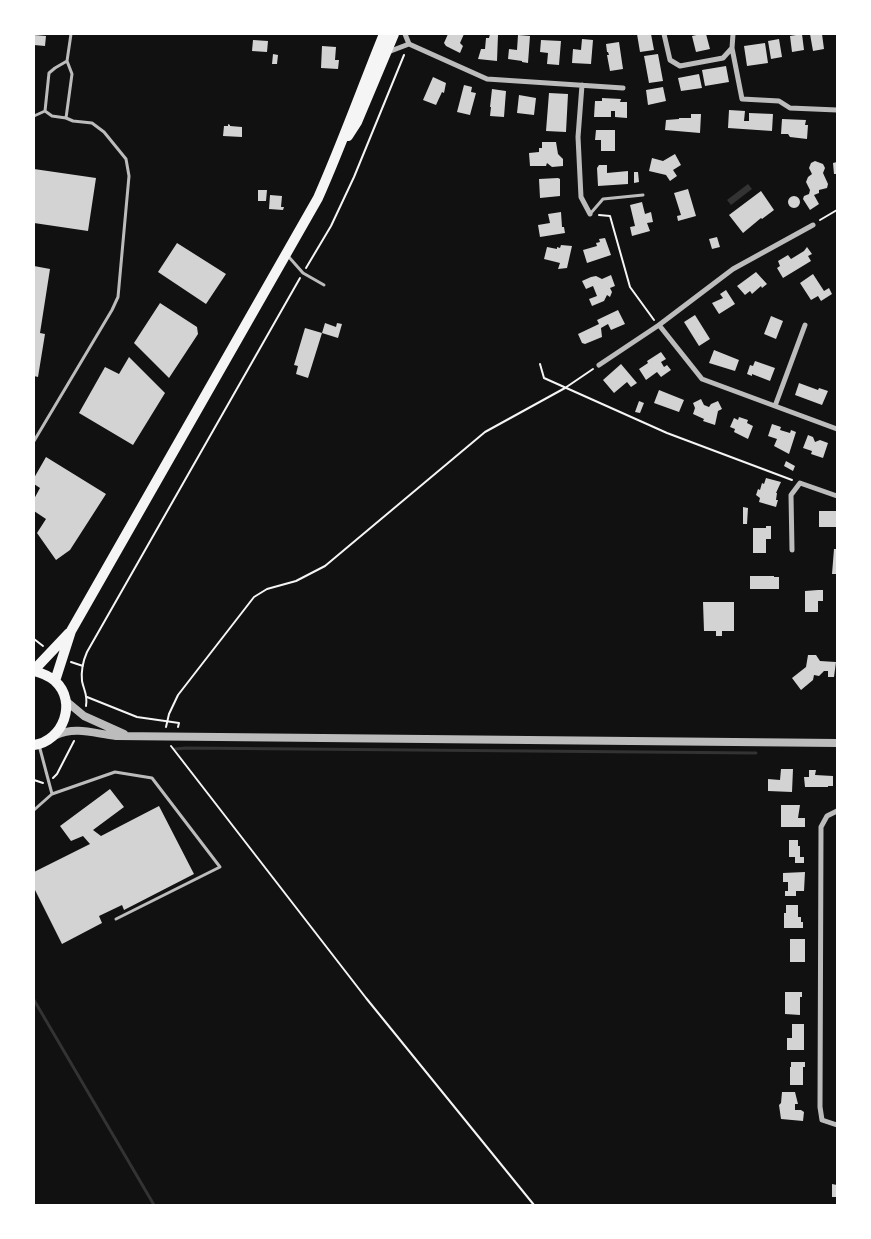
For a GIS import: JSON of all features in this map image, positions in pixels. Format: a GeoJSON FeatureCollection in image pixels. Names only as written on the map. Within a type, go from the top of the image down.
{"type":"FeatureCollection","features":[{"type":"Feature","properties":{"kind":"main road"},"geometry":{"type":"LineString","coordinates":[[55,681],[71,631],[318,198],[384,34]]}},
{"type":"Feature","properties":{"kind":"main road"},"geometry":{"type":"LineString","coordinates":[[338,151],[357,122],[394,34]]}},
{"type":"Feature","properties":{"kind":"main road"},"geometry":{"type":"LineString","coordinates":[[36,745],[56,735],[63,725],[66,701],[55,681],[45,674],[34,671],[71,631]]}},
{"type":"Feature","properties":{"kind":"street"},"geometry":{"type":"LineString","coordinates":[[404,34],[409,44],[487,79],[623,88]]}},
{"type":"Feature","properties":{"kind":"street"},"geometry":{"type":"LineString","coordinates":[[664,34],[670,60],[680,66],[723,58],[732,48]]}},
{"type":"Feature","properties":{"kind":"street"},"geometry":{"type":"LineString","coordinates":[[733,34],[732,48],[742,99],[779,101],[790,108],[837,110]]}},
{"type":"Feature","properties":{"kind":"street"},"geometry":{"type":"LineString","coordinates":[[386,53],[409,44]]}},
{"type":"Feature","properties":{"kind":"street"},"geometry":{"type":"LineString","coordinates":[[582,84],[578,137],[581,197],[590,214]]}},
{"type":"Feature","properties":{"kind":"street"},"geometry":{"type":"LineString","coordinates":[[599,365],[659,326],[733,269],[813,225]]}},
{"type":"Feature","properties":{"kind":"street"},"geometry":{"type":"LineString","coordinates":[[659,326],[702,379],[837,429]]}},
{"type":"Feature","properties":{"kind":"street"},"geometry":{"type":"LineString","coordinates":[[775,406],[805,326]]}},
{"type":"Feature","properties":{"kind":"street"},"geometry":{"type":"LineString","coordinates":[[792,550],[791,495],[800,483],[837,496]]}},
{"type":"Feature","properties":{"kind":"street"},"geometry":{"type":"LineString","coordinates":[[66,701],[84,716],[110,729],[130,736]]}},
{"type":"Feature","properties":{"kind":"street"},"geometry":{"type":"LineString","coordinates":[[56,735],[62,732],[79,730],[109,735],[178,737],[837,743]]}},
{"type":"Feature","properties":{"kind":"street"},"geometry":{"type":"LineString","coordinates":[[837,811],[827,816],[821,827],[820,1107],[822,1120],[837,1125]]}},
{"type":"Feature","properties":{"kind":"lane"},"geometry":{"type":"LineString","coordinates":[[66,118],[72,74],[67,61],[71,34]]}},
{"type":"Feature","properties":{"kind":"lane"},"geometry":{"type":"LineString","coordinates":[[45,111],[49,73],[67,61]]}},
{"type":"Feature","properties":{"kind":"lane"},"geometry":{"type":"LineString","coordinates":[[34,116],[45,111]]}},
{"type":"Feature","properties":{"kind":"lane"},"geometry":{"type":"LineString","coordinates":[[34,441],[118,297],[129,176],[126,159],[104,132],[92,123],[52,116],[45,111]]}},
{"type":"Feature","properties":{"kind":"lane"},"geometry":{"type":"LineString","coordinates":[[590,214],[603,199],[644,195]]}},
{"type":"Feature","properties":{"kind":"lane"},"geometry":{"type":"LineString","coordinates":[[286,254],[303,273],[324,285]]}},
{"type":"Feature","properties":{"kind":"lane"},"geometry":{"type":"LineString","coordinates":[[36,745],[52,794]]}},
{"type":"Feature","properties":{"kind":"lane"},"geometry":{"type":"LineString","coordinates":[[34,810],[52,794],[115,772],[152,778],[220,867],[116,919]]}},
{"type":"Feature","properties":{"kind":"path"},"geometry":{"type":"LineString","coordinates":[[84,716],[88,697],[82,682],[82,673],[87,652],[331,226],[354,177],[409,44]]}},
{"type":"Feature","properties":{"kind":"path"},"geometry":{"type":"LineString","coordinates":[[813,225],[837,210]]}},
{"type":"Feature","properties":{"kind":"path"},"geometry":{"type":"LineString","coordinates":[[590,214],[610,216],[630,287],[659,326]]}},
{"type":"Feature","properties":{"kind":"path"},"geometry":{"type":"LineString","coordinates":[[540,364],[544,378],[565,388],[667,433],[800,483]]}},
{"type":"Feature","properties":{"kind":"path"},"geometry":{"type":"LineString","coordinates":[[534,1205],[366,998],[164,736],[168,714],[178,695],[254,597],[267,589],[296,581],[325,566],[485,432],[565,388],[599,365]]}},
{"type":"Feature","properties":{"kind":"path"},"geometry":{"type":"LineString","coordinates":[[88,697],[138,717],[179,723],[178,737]]}},
{"type":"Feature","properties":{"kind":"path"},"geometry":{"type":"LineString","coordinates":[[34,780],[42,784],[57,774],[79,730]]}},
{"type":"Feature","properties":{"kind":"shaded area"},"geometry":{"type":"Polygon","coordinates":[[[748,184],[752,189],[731,205],[727,200],[748,184]]]}},
{"type":"Feature","properties":{"kind":"building"},"geometry":{"type":"Polygon","coordinates":[[[448,34],[464,34],[460,43],[463,46],[460,53],[444,43],[448,34]]]}},
{"type":"Feature","properties":{"kind":"building"},"geometry":{"type":"Polygon","coordinates":[[[490,34],[498,35],[497,61],[478,59],[481,49],[485,49],[486,38],[489,38],[490,34]]]}},
{"type":"Feature","properties":{"kind":"building"},"geometry":{"type":"Polygon","coordinates":[[[637,34],[651,34],[654,50],[640,52],[637,34]]]}},
{"type":"Feature","properties":{"kind":"building"},"geometry":{"type":"Polygon","coordinates":[[[706,34],[710,49],[696,52],[692,36],[706,34]]]}},
{"type":"Feature","properties":{"kind":"building"},"geometry":{"type":"Polygon","coordinates":[[[802,34],[804,50],[792,52],[790,36],[802,34]]]}},
{"type":"Feature","properties":{"kind":"building"},"geometry":{"type":"Polygon","coordinates":[[[810,34],[822,34],[824,49],[813,51],[810,34]]]}},
{"type":"Feature","properties":{"kind":"building"},"geometry":{"type":"Polygon","coordinates":[[[34,35],[46,36],[45,46],[34,45],[34,35]]]}},
{"type":"Feature","properties":{"kind":"building"},"geometry":{"type":"Polygon","coordinates":[[[518,35],[530,36],[528,63],[508,59],[509,49],[517,50],[518,35]]]}},
{"type":"Feature","properties":{"kind":"building"},"geometry":{"type":"Polygon","coordinates":[[[582,39],[593,40],[591,64],[572,63],[573,49],[581,50],[582,39]]]}},
{"type":"Feature","properties":{"kind":"building"},"geometry":{"type":"Polygon","coordinates":[[[779,39],[782,57],[771,59],[768,41],[779,39]]]}},
{"type":"Feature","properties":{"kind":"building"},"geometry":{"type":"Polygon","coordinates":[[[253,40],[268,41],[267,52],[252,51],[253,40]]]}},
{"type":"Feature","properties":{"kind":"building"},"geometry":{"type":"Polygon","coordinates":[[[541,40],[561,41],[559,65],[547,64],[548,53],[540,52],[541,40]]]}},
{"type":"Feature","properties":{"kind":"building"},"geometry":{"type":"Polygon","coordinates":[[[619,42],[623,69],[610,71],[606,44],[619,42]]]}},
{"type":"Feature","properties":{"kind":"building"},"geometry":{"type":"Polygon","coordinates":[[[765,43],[768,63],[747,66],[744,46],[765,43]]]}},
{"type":"Feature","properties":{"kind":"building"},"geometry":{"type":"Polygon","coordinates":[[[322,46],[336,47],[335,60],[339,60],[338,69],[321,68],[322,46]]]}},
{"type":"Feature","properties":{"kind":"building"},"geometry":{"type":"Polygon","coordinates":[[[273,54],[278,55],[277,64],[272,64],[273,54]]]}},
{"type":"Feature","properties":{"kind":"building"},"geometry":{"type":"Polygon","coordinates":[[[658,54],[663,81],[649,83],[644,56],[658,54]]]}},
{"type":"Feature","properties":{"kind":"building"},"geometry":{"type":"Polygon","coordinates":[[[726,66],[729,82],[705,86],[702,70],[726,66]]]}},
{"type":"Feature","properties":{"kind":"building"},"geometry":{"type":"Polygon","coordinates":[[[699,74],[702,88],[681,91],[678,78],[699,74]]]}},
{"type":"Feature","properties":{"kind":"building"},"geometry":{"type":"Polygon","coordinates":[[[433,77],[446,83],[444,93],[442,92],[436,105],[423,100],[433,77]]]}},
{"type":"Feature","properties":{"kind":"building"},"geometry":{"type":"Polygon","coordinates":[[[464,85],[472,87],[471,92],[476,93],[470,115],[457,112],[464,85]]]}},
{"type":"Feature","properties":{"kind":"building"},"geometry":{"type":"Polygon","coordinates":[[[663,87],[666,101],[648,105],[646,90],[663,87]]]}},
{"type":"Feature","properties":{"kind":"building"},"geometry":{"type":"Polygon","coordinates":[[[492,89],[506,91],[504,117],[490,116],[492,89]]]}},
{"type":"Feature","properties":{"kind":"building"},"geometry":{"type":"Polygon","coordinates":[[[549,93],[568,94],[566,132],[546,131],[549,93]]]}},
{"type":"Feature","properties":{"kind":"building"},"geometry":{"type":"Polygon","coordinates":[[[519,95],[536,98],[534,115],[517,113],[519,95]]]}},
{"type":"Feature","properties":{"kind":"building"},"geometry":{"type":"Polygon","coordinates":[[[602,98],[621,99],[620,102],[627,102],[627,118],[615,117],[615,111],[611,111],[611,117],[594,117],[595,101],[602,101],[602,98]]]}},
{"type":"Feature","properties":{"kind":"building"},"geometry":{"type":"Polygon","coordinates":[[[729,110],[745,111],[744,121],[749,121],[749,113],[773,114],[772,131],[728,128],[729,110]]]}},
{"type":"Feature","properties":{"kind":"building"},"geometry":{"type":"Polygon","coordinates":[[[691,114],[701,114],[700,133],[665,130],[666,120],[691,118],[691,114]]]}},
{"type":"Feature","properties":{"kind":"building"},"geometry":{"type":"Polygon","coordinates":[[[782,119],[806,120],[805,125],[808,125],[807,139],[781,134],[782,119]]]}},
{"type":"Feature","properties":{"kind":"building"},"geometry":{"type":"Polygon","coordinates":[[[228,124],[230,126],[242,127],[242,137],[223,136],[224,126],[228,126],[228,124]]]}},
{"type":"Feature","properties":{"kind":"building"},"geometry":{"type":"Polygon","coordinates":[[[596,130],[615,130],[615,151],[601,151],[601,140],[595,140],[596,130]]]}},
{"type":"Feature","properties":{"kind":"building"},"geometry":{"type":"Polygon","coordinates":[[[542,142],[556,142],[558,154],[563,159],[563,166],[552,167],[547,163],[546,166],[530,166],[529,153],[539,152],[539,148],[542,148],[542,142]]]}},
{"type":"Feature","properties":{"kind":"building"},"geometry":{"type":"Polygon","coordinates":[[[675,154],[681,165],[673,170],[677,176],[670,181],[666,175],[649,171],[652,158],[663,161],[675,154]]]}},
{"type":"Feature","properties":{"kind":"building"},"geometry":{"type":"Polygon","coordinates":[[[815,161],[823,164],[825,168],[823,173],[828,184],[827,188],[819,190],[819,193],[814,195],[819,204],[810,210],[803,199],[804,196],[809,194],[810,190],[806,182],[812,174],[809,168],[811,163],[815,161]]]}},
{"type":"Feature","properties":{"kind":"building"},"geometry":{"type":"Polygon","coordinates":[[[837,162],[837,174],[834,174],[833,163],[837,162]]]}},
{"type":"Feature","properties":{"kind":"building"},"geometry":{"type":"Polygon","coordinates":[[[599,165],[607,165],[607,173],[628,171],[628,184],[598,186],[597,168],[599,165]]]}},
{"type":"Feature","properties":{"kind":"building"},"geometry":{"type":"Polygon","coordinates":[[[34,169],[96,178],[88,231],[34,223],[34,169]]]}},
{"type":"Feature","properties":{"kind":"building"},"geometry":{"type":"Polygon","coordinates":[[[634,172],[638,172],[639,182],[634,183],[634,172]]]}},
{"type":"Feature","properties":{"kind":"building"},"geometry":{"type":"Polygon","coordinates":[[[539,179],[560,179],[560,196],[540,198],[539,179]]]}},
{"type":"Feature","properties":{"kind":"building"},"geometry":{"type":"Polygon","coordinates":[[[688,189],[696,216],[678,221],[677,216],[681,215],[674,193],[688,189]]]}},
{"type":"Feature","properties":{"kind":"building"},"geometry":{"type":"Polygon","coordinates":[[[258,190],[267,190],[266,201],[258,201],[258,190]]]}},
{"type":"Feature","properties":{"kind":"building"},"geometry":{"type":"Polygon","coordinates":[[[761,191],[774,210],[743,233],[729,215],[761,191]]]}},
{"type":"Feature","properties":{"kind":"building"},"geometry":{"type":"Polygon","coordinates":[[[270,195],[282,196],[281,207],[284,207],[283,210],[269,209],[270,195]]]}},
{"type":"Feature","properties":{"kind":"building"},"geometry":{"type":"Polygon","coordinates":[[[796,196],[799,197],[799,207],[792,208],[789,207],[788,200],[789,197],[796,196]]]}},
{"type":"Feature","properties":{"kind":"building"},"geometry":{"type":"Polygon","coordinates":[[[642,202],[645,214],[651,212],[653,222],[647,223],[650,231],[632,236],[630,227],[635,226],[630,205],[642,202]]]}},
{"type":"Feature","properties":{"kind":"building"},"geometry":{"type":"Polygon","coordinates":[[[561,212],[562,227],[564,227],[565,233],[540,237],[538,225],[550,223],[548,214],[561,212]]]}},
{"type":"Feature","properties":{"kind":"building"},"geometry":{"type":"Polygon","coordinates":[[[717,237],[720,247],[712,249],[709,239],[717,237]]]}},
{"type":"Feature","properties":{"kind":"building"},"geometry":{"type":"Polygon","coordinates":[[[605,238],[611,255],[587,263],[583,250],[597,246],[596,243],[600,242],[599,239],[605,238]]]}},
{"type":"Feature","properties":{"kind":"building"},"geometry":{"type":"Polygon","coordinates":[[[177,243],[226,274],[206,304],[158,272],[177,243]]]}},
{"type":"Feature","properties":{"kind":"building"},"geometry":{"type":"Polygon","coordinates":[[[561,245],[572,246],[567,268],[558,269],[560,263],[544,259],[547,247],[557,249],[561,245]]]}},
{"type":"Feature","properties":{"kind":"building"},"geometry":{"type":"Polygon","coordinates":[[[807,247],[812,254],[808,256],[811,261],[783,278],[777,268],[780,266],[778,261],[788,255],[791,259],[807,247]]]}},
{"type":"Feature","properties":{"kind":"building"},"geometry":{"type":"Polygon","coordinates":[[[34,266],[50,269],[40,333],[45,334],[38,377],[34,376],[34,266]]]}},
{"type":"Feature","properties":{"kind":"building"},"geometry":{"type":"Polygon","coordinates":[[[756,272],[767,284],[762,288],[761,286],[752,294],[750,291],[745,295],[737,286],[756,272]]]}},
{"type":"Feature","properties":{"kind":"building"},"geometry":{"type":"Polygon","coordinates":[[[813,274],[824,291],[829,288],[832,294],[821,301],[818,296],[811,300],[800,283],[813,274]]]}},
{"type":"Feature","properties":{"kind":"building"},"geometry":{"type":"Polygon","coordinates":[[[611,275],[615,286],[610,288],[612,292],[610,297],[607,295],[604,301],[592,306],[589,299],[597,296],[593,286],[586,289],[582,281],[596,276],[602,279],[611,275]]]}},
{"type":"Feature","properties":{"kind":"building"},"geometry":{"type":"Polygon","coordinates":[[[726,290],[735,304],[719,314],[712,303],[723,298],[720,294],[726,290]]]}},
{"type":"Feature","properties":{"kind":"building"},"geometry":{"type":"Polygon","coordinates":[[[160,303],[197,327],[198,334],[169,378],[134,343],[160,303]]]}},
{"type":"Feature","properties":{"kind":"building"},"geometry":{"type":"Polygon","coordinates":[[[618,310],[625,324],[611,330],[608,324],[601,328],[602,337],[585,344],[582,343],[578,334],[599,324],[597,320],[618,310]]]}},
{"type":"Feature","properties":{"kind":"building"},"geometry":{"type":"Polygon","coordinates":[[[695,315],[710,339],[699,346],[684,322],[695,315]]]}},
{"type":"Feature","properties":{"kind":"building"},"geometry":{"type":"Polygon","coordinates":[[[771,316],[783,321],[776,339],[764,334],[771,316]]]}},
{"type":"Feature","properties":{"kind":"building"},"geometry":{"type":"Polygon","coordinates":[[[325,323],[336,327],[337,323],[342,324],[338,338],[322,333],[325,323]]]}},
{"type":"Feature","properties":{"kind":"building"},"geometry":{"type":"Polygon","coordinates":[[[305,328],[322,333],[308,378],[296,374],[298,366],[294,365],[305,328]]]}},
{"type":"Feature","properties":{"kind":"building"},"geometry":{"type":"Polygon","coordinates":[[[714,350],[739,360],[735,371],[709,363],[714,350]]]}},
{"type":"Feature","properties":{"kind":"building"},"geometry":{"type":"Polygon","coordinates":[[[661,352],[666,359],[661,362],[664,367],[667,365],[671,370],[661,377],[657,372],[646,380],[639,369],[661,352]]]}},
{"type":"Feature","properties":{"kind":"building"},"geometry":{"type":"Polygon","coordinates":[[[129,357],[165,393],[133,445],[79,413],[105,367],[119,374],[129,357]]]}},
{"type":"Feature","properties":{"kind":"building"},"geometry":{"type":"Polygon","coordinates":[[[755,361],[775,368],[770,381],[747,374],[750,365],[753,366],[755,361]]]}},
{"type":"Feature","properties":{"kind":"building"},"geometry":{"type":"Polygon","coordinates":[[[621,364],[637,383],[631,387],[627,382],[614,393],[603,380],[621,364]]]}},
{"type":"Feature","properties":{"kind":"building"},"geometry":{"type":"Polygon","coordinates":[[[799,383],[818,390],[819,388],[828,391],[822,405],[795,395],[799,383]]]}},
{"type":"Feature","properties":{"kind":"building"},"geometry":{"type":"Polygon","coordinates":[[[659,390],[684,400],[679,412],[654,403],[659,390]]]}},
{"type":"Feature","properties":{"kind":"building"},"geometry":{"type":"Polygon","coordinates":[[[701,399],[704,405],[709,407],[718,401],[722,409],[718,411],[715,425],[703,421],[704,419],[693,414],[695,408],[693,403],[701,399]]]}},
{"type":"Feature","properties":{"kind":"building"},"geometry":{"type":"Polygon","coordinates":[[[639,401],[644,403],[640,413],[635,412],[639,401]]]}},
{"type":"Feature","properties":{"kind":"building"},"geometry":{"type":"Polygon","coordinates":[[[739,417],[748,420],[747,423],[753,426],[748,439],[734,432],[735,429],[730,427],[734,418],[738,420],[739,417]]]}},
{"type":"Feature","properties":{"kind":"building"},"geometry":{"type":"Polygon","coordinates":[[[772,424],[781,427],[780,430],[790,433],[791,430],[796,432],[789,454],[774,446],[777,439],[768,436],[772,424]]]}},
{"type":"Feature","properties":{"kind":"building"},"geometry":{"type":"Polygon","coordinates":[[[808,435],[813,437],[815,442],[820,440],[828,443],[823,458],[811,454],[812,451],[803,448],[808,435]]]}},
{"type":"Feature","properties":{"kind":"building"},"geometry":{"type":"Polygon","coordinates":[[[46,457],[106,494],[70,550],[56,560],[37,533],[46,519],[34,511],[34,499],[40,488],[34,484],[34,478],[46,457]]]}},
{"type":"Feature","properties":{"kind":"building"},"geometry":{"type":"Polygon","coordinates":[[[786,461],[795,466],[793,471],[784,466],[786,461]]]}},
{"type":"Feature","properties":{"kind":"building"},"geometry":{"type":"Polygon","coordinates":[[[766,478],[781,482],[776,493],[776,500],[778,500],[776,507],[759,502],[760,498],[756,495],[766,478]]]}},
{"type":"Feature","properties":{"kind":"building"},"geometry":{"type":"Polygon","coordinates":[[[743,507],[748,508],[747,524],[743,524],[743,507]]]}},
{"type":"Feature","properties":{"kind":"building"},"geometry":{"type":"Polygon","coordinates":[[[819,511],[837,511],[837,527],[819,527],[819,511]]]}},
{"type":"Feature","properties":{"kind":"building"},"geometry":{"type":"Polygon","coordinates":[[[766,526],[771,526],[771,539],[766,539],[766,553],[753,553],[753,528],[766,528],[766,526]]]}},
{"type":"Feature","properties":{"kind":"building"},"geometry":{"type":"Polygon","coordinates":[[[834,549],[837,549],[837,574],[832,574],[834,549]]]}},
{"type":"Feature","properties":{"kind":"building"},"geometry":{"type":"Polygon","coordinates":[[[750,576],[779,577],[779,589],[750,589],[750,576]]]}},
{"type":"Feature","properties":{"kind":"building"},"geometry":{"type":"Polygon","coordinates":[[[823,590],[823,601],[818,601],[818,612],[805,612],[805,591],[823,590]]]}},
{"type":"Feature","properties":{"kind":"building"},"geometry":{"type":"Polygon","coordinates":[[[703,602],[734,602],[734,631],[722,631],[722,636],[716,636],[716,631],[704,631],[703,602]]]}},
{"type":"Feature","properties":{"kind":"building"},"geometry":{"type":"Polygon","coordinates":[[[808,655],[816,655],[820,661],[836,662],[834,677],[828,677],[828,671],[824,671],[819,676],[814,675],[813,680],[801,690],[792,678],[806,667],[808,655]]]}},
{"type":"Feature","properties":{"kind":"building"},"geometry":{"type":"Polygon","coordinates":[[[781,769],[793,769],[792,792],[768,791],[768,779],[780,780],[781,769]]]}},
{"type":"Feature","properties":{"kind":"building"},"geometry":{"type":"Polygon","coordinates":[[[809,770],[816,770],[815,775],[833,776],[833,786],[805,787],[804,777],[809,777],[809,770]]]}},
{"type":"Feature","properties":{"kind":"building"},"geometry":{"type":"Polygon","coordinates":[[[110,789],[124,807],[93,830],[101,836],[159,806],[194,874],[124,910],[122,905],[99,916],[102,923],[62,944],[34,888],[34,872],[90,844],[83,836],[71,841],[60,826],[110,789]]]}},
{"type":"Feature","properties":{"kind":"building"},"geometry":{"type":"Polygon","coordinates":[[[781,805],[800,805],[798,818],[805,818],[805,827],[781,827],[781,805]]]}},
{"type":"Feature","properties":{"kind":"building"},"geometry":{"type":"Polygon","coordinates":[[[789,840],[798,840],[800,857],[804,857],[804,863],[795,863],[795,857],[789,857],[789,840]]]}},
{"type":"Feature","properties":{"kind":"building"},"geometry":{"type":"Polygon","coordinates":[[[805,872],[804,891],[796,891],[796,896],[785,896],[785,891],[788,891],[788,882],[783,882],[783,873],[805,872]]]}},
{"type":"Feature","properties":{"kind":"building"},"geometry":{"type":"Polygon","coordinates":[[[786,905],[798,905],[798,917],[801,917],[803,928],[784,928],[786,905]]]}},
{"type":"Feature","properties":{"kind":"building"},"geometry":{"type":"Polygon","coordinates":[[[790,939],[805,939],[805,962],[790,962],[790,939]]]}},
{"type":"Feature","properties":{"kind":"building"},"geometry":{"type":"Polygon","coordinates":[[[785,992],[802,992],[802,997],[800,997],[800,1015],[785,1014],[785,992]]]}},
{"type":"Feature","properties":{"kind":"building"},"geometry":{"type":"Polygon","coordinates":[[[792,1024],[804,1024],[804,1050],[787,1050],[787,1038],[792,1038],[792,1024]]]}},
{"type":"Feature","properties":{"kind":"building"},"geometry":{"type":"Polygon","coordinates":[[[791,1062],[805,1062],[805,1067],[803,1067],[803,1085],[790,1085],[791,1062]]]}},
{"type":"Feature","properties":{"kind":"building"},"geometry":{"type":"Polygon","coordinates":[[[782,1092],[795,1092],[798,1104],[795,1104],[795,1110],[804,1112],[803,1121],[781,1119],[779,1105],[782,1092]]]}},
{"type":"Feature","properties":{"kind":"building"},"geometry":{"type":"Polygon","coordinates":[[[832,1184],[837,1185],[837,1197],[832,1197],[832,1184]]]}},
{"type":"Feature","properties":{"kind":"waterway"},"geometry":{"type":"LineString","coordinates":[[175,749],[756,753]]}},
{"type":"Feature","properties":{"kind":"waterway"},"geometry":{"type":"LineString","coordinates":[[34,1000],[154,1205]]}}]}
